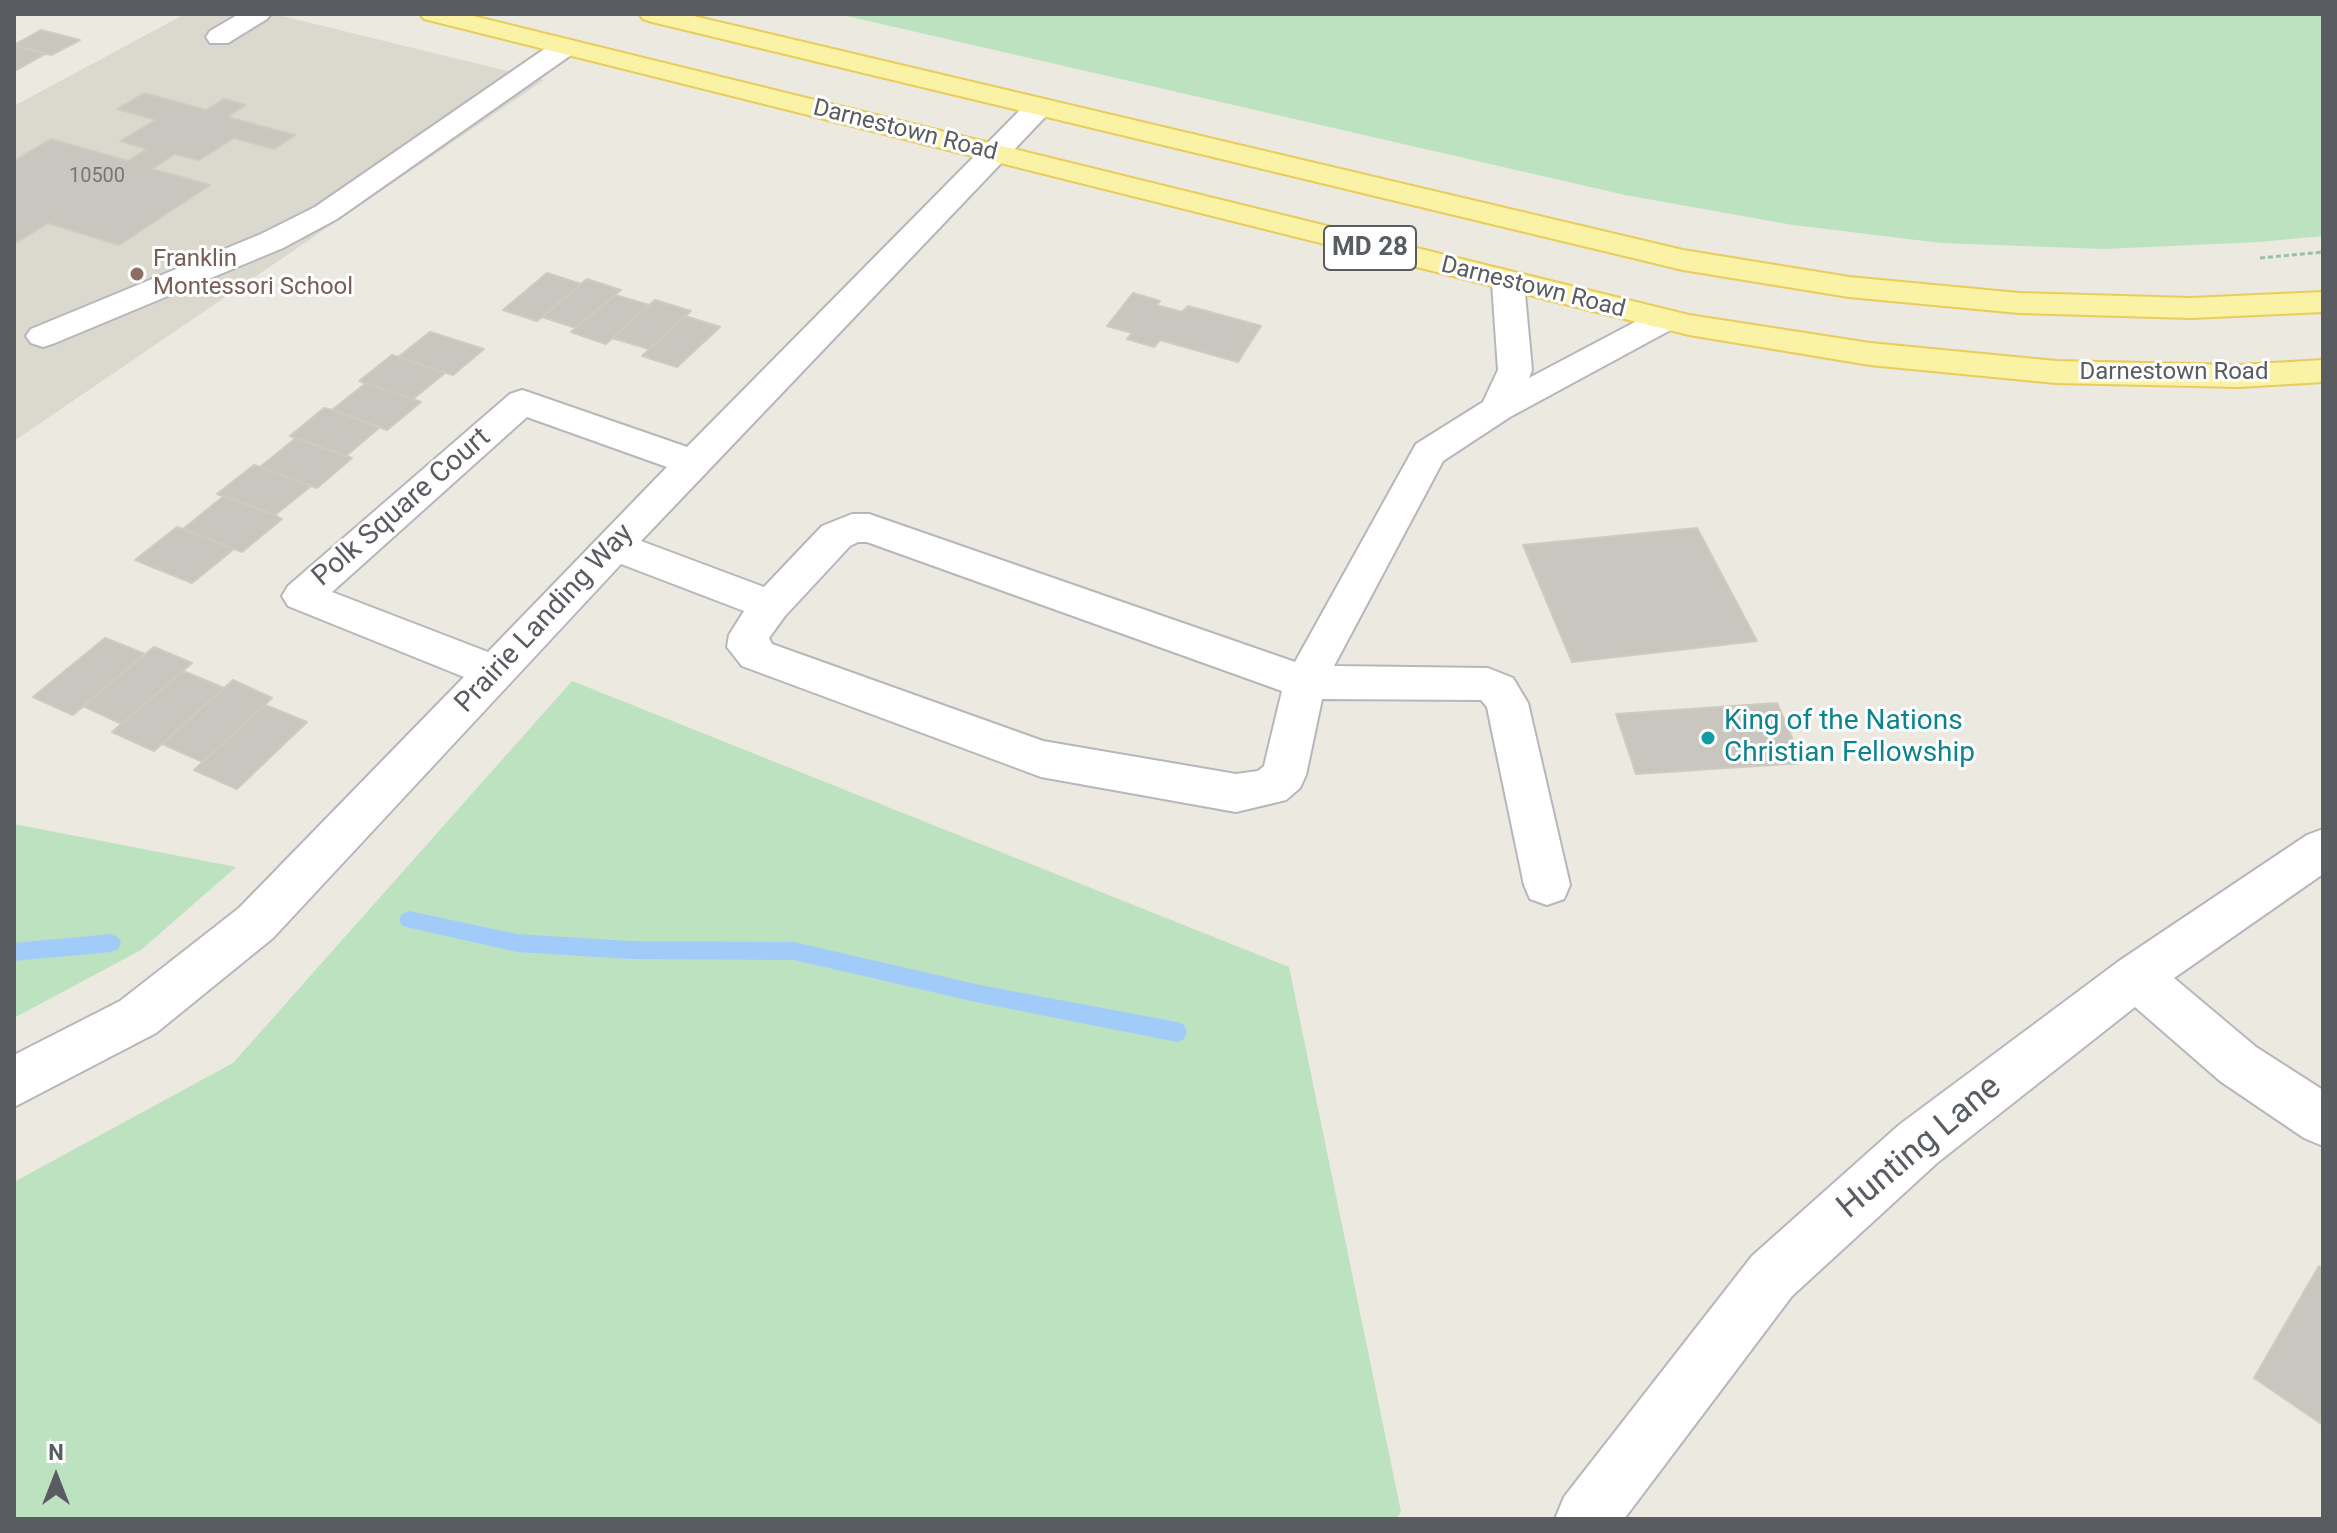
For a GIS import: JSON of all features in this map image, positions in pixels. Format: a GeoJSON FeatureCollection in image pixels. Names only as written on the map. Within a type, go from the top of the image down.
{"type":"FeatureCollection","features":[{"type":"Feature","properties":{"kind":"main road","name":"Darnestown Road"},"geometry":{"type":"LineString","coordinates":[[433,14],[1664,320],[1870,354],[2056,372],[2239,376],[2323,371]]}},
{"type":"Feature","properties":{"kind":"main road","name":"Darnestown Road"},"geometry":{"type":"LineString","coordinates":[[652,14],[1683,260],[1849,287],[2019,303],[2191,308],[2323,302]]}},
{"type":"Feature","properties":{"kind":"street"},"geometry":{"type":"LineString","coordinates":[[219,37],[258,14]]}},
{"type":"Feature","properties":{"kind":"street"},"geometry":{"type":"LineString","coordinates":[[43,336],[272,241],[326,213],[565,47]]}},
{"type":"Feature","properties":{"kind":"street","name":"Prairie Landing Way"},"geometry":{"type":"LineString","coordinates":[[14,1082],[138,1017],[256,923],[693,463],[1038,108]]}},
{"type":"Feature","properties":{"kind":"street"},"geometry":{"type":"LineString","coordinates":[[1497,409],[1515,370],[1508,283]]}},
{"type":"Feature","properties":{"kind":"street"},"geometry":{"type":"LineString","coordinates":[[1547,885],[1507,703],[1498,690],[1488,684],[1305,682],[869,528],[852,528],[836,536],[771,605],[749,635],[748,647],[757,655],[1041,759],[1236,793],[1270,787],[1284,775],[1305,682],[1429,453],[1497,409],[1664,320]]}},
{"type":"Feature","properties":{"kind":"street","name":"Polk Square Court"},"geometry":{"type":"LineString","coordinates":[[495,672],[302,596],[522,402],[693,463]]}},
{"type":"Feature","properties":{"kind":"street"},"geometry":{"type":"LineString","coordinates":[[614,546],[771,605]]}},
{"type":"Feature","properties":{"kind":"street","name":"Hunting Lane"},"geometry":{"type":"LineString","coordinates":[[1586,1519],[1772,1276],[1918,1144],[2136,977],[2323,849]]}},
{"type":"Feature","properties":{"kind":"street"},"geometry":{"type":"LineString","coordinates":[[2136,977],[2238,1064],[2323,1120]]}},
{"type":"Feature","properties":{"kind":"path"},"geometry":{"type":"LineString","coordinates":[[2247,259],[2323,252]]}},
{"type":"Feature","properties":{"kind":"shaded area","name":"Franklin Montessori School"},"geometry":{"type":"Polygon","coordinates":[[[185,14],[274,14],[544,80],[14,441],[14,106],[185,14]]]}},
{"type":"Feature","properties":{"kind":"green space"},"geometry":{"type":"Polygon","coordinates":[[[838,14],[2323,14],[2323,236],[2104,249],[1941,243],[1793,225],[1625,195],[838,14]]]}},
{"type":"Feature","properties":{"kind":"green space"},"geometry":{"type":"Polygon","coordinates":[[[572,681],[1289,967],[1401,1512],[1396,1519],[14,1519],[14,1182],[233,1063],[572,681]]]}},
{"type":"Feature","properties":{"kind":"green space"},"geometry":{"type":"Polygon","coordinates":[[[14,824],[236,867],[141,950],[14,1018],[14,824]]]}},
{"type":"Feature","properties":{"kind":"building"},"geometry":{"type":"Polygon","coordinates":[[[41,30],[80,40],[51,55],[14,45],[41,30]]]}},
{"type":"Feature","properties":{"kind":"building"},"geometry":{"type":"Polygon","coordinates":[[[14,46],[45,54],[16,70],[14,46]]]}},
{"type":"Feature","properties":{"kind":"building","name":"Franklin Montessori School"},"geometry":{"type":"Polygon","coordinates":[[[144,93],[206,110],[224,99],[246,105],[227,117],[295,135],[274,149],[234,138],[199,160],[175,154],[152,169],[210,185],[119,245],[48,223],[14,244],[14,161],[51,139],[128,161],[147,149],[120,141],[156,120],[117,109],[144,93]]]}},
{"type":"Feature","properties":{"kind":"building"},"geometry":{"type":"Polygon","coordinates":[[[547,273],[581,284],[537,321],[503,310],[547,273]]]}},
{"type":"Feature","properties":{"kind":"building"},"geometry":{"type":"Polygon","coordinates":[[[587,279],[621,290],[576,328],[542,317],[587,279]]]}},
{"type":"Feature","properties":{"kind":"building"},"geometry":{"type":"Polygon","coordinates":[[[1133,293],[1160,301],[1156,305],[1182,312],[1188,306],[1261,326],[1238,362],[1160,340],[1154,347],[1127,339],[1132,333],[1107,326],[1133,293]]]}},
{"type":"Feature","properties":{"kind":"building"},"geometry":{"type":"Polygon","coordinates":[[[615,295],[649,305],[606,344],[571,332],[615,295]]]}},
{"type":"Feature","properties":{"kind":"building"},"geometry":{"type":"Polygon","coordinates":[[[655,300],[691,311],[649,349],[612,338],[655,300]]]}},
{"type":"Feature","properties":{"kind":"building"},"geometry":{"type":"Polygon","coordinates":[[[685,316],[720,327],[677,367],[642,356],[685,316]]]}},
{"type":"Feature","properties":{"kind":"building"},"geometry":{"type":"Polygon","coordinates":[[[430,332],[484,349],[453,375],[398,357],[430,332]]]}},
{"type":"Feature","properties":{"kind":"building"},"geometry":{"type":"Polygon","coordinates":[[[392,355],[445,373],[413,399],[359,381],[392,355]]]}},
{"type":"Feature","properties":{"kind":"building"},"geometry":{"type":"Polygon","coordinates":[[[366,383],[421,402],[387,430],[332,410],[366,383]]]}},
{"type":"Feature","properties":{"kind":"building"},"geometry":{"type":"Polygon","coordinates":[[[324,408],[380,427],[346,456],[290,436],[324,408]]]}},
{"type":"Feature","properties":{"kind":"building"},"geometry":{"type":"Polygon","coordinates":[[[296,438],[352,458],[317,488],[260,467],[296,438]]]}},
{"type":"Feature","properties":{"kind":"building"},"geometry":{"type":"Polygon","coordinates":[[[254,465],[311,486],[275,515],[217,494],[254,465]]]}},
{"type":"Feature","properties":{"kind":"building"},"geometry":{"type":"Polygon","coordinates":[[[224,496],[282,519],[242,552],[183,529],[224,496]]]}},
{"type":"Feature","properties":{"kind":"building"},"geometry":{"type":"Polygon","coordinates":[[[177,527],[234,549],[192,583],[135,560],[177,527]]]}},
{"type":"Feature","properties":{"kind":"building"},"geometry":{"type":"Polygon","coordinates":[[[1697,528],[1757,641],[1572,662],[1523,545],[1697,528]]]}},
{"type":"Feature","properties":{"kind":"building"},"geometry":{"type":"Polygon","coordinates":[[[105,638],[145,654],[73,715],[33,697],[105,638]]]}},
{"type":"Feature","properties":{"kind":"building"},"geometry":{"type":"Polygon","coordinates":[[[154,647],[192,663],[122,724],[83,706],[154,647]]]}},
{"type":"Feature","properties":{"kind":"building"},"geometry":{"type":"Polygon","coordinates":[[[183,671],[224,688],[154,751],[112,732],[183,671]]]}},
{"type":"Feature","properties":{"kind":"building"},"geometry":{"type":"Polygon","coordinates":[[[233,680],[272,698],[203,762],[162,744],[233,680]]]}},
{"type":"Feature","properties":{"kind":"building","name":"King of the Nations Christian Fellowship"},"geometry":{"type":"Polygon","coordinates":[[[1777,703],[1803,763],[1636,774],[1616,714],[1777,703]]]}},
{"type":"Feature","properties":{"kind":"building"},"geometry":{"type":"Polygon","coordinates":[[[265,705],[307,722],[237,789],[194,770],[265,705]]]}},
{"type":"Feature","properties":{"kind":"building"},"geometry":{"type":"Polygon","coordinates":[[[2319,1266],[2323,1269],[2323,1425],[2254,1378],[2319,1266]]]}},
{"type":"Feature","properties":{"kind":"waterway"},"geometry":{"type":"LineString","coordinates":[[409,920],[517,943],[630,950],[794,951],[980,994],[1177,1032]]}},
{"type":"Feature","properties":{"kind":"waterway"},"geometry":{"type":"LineString","coordinates":[[14,952],[111,943]]}},
{"type":"Feature","properties":{"kind":"place","name":"Franklin Montessori School"},"geometry":{"type":"Point","coordinates":[137,274]}},
{"type":"Feature","properties":{"kind":"place","name":"King of the Nations Christian Fellowship"},"geometry":{"type":"Point","coordinates":[1708,738]}}]}
